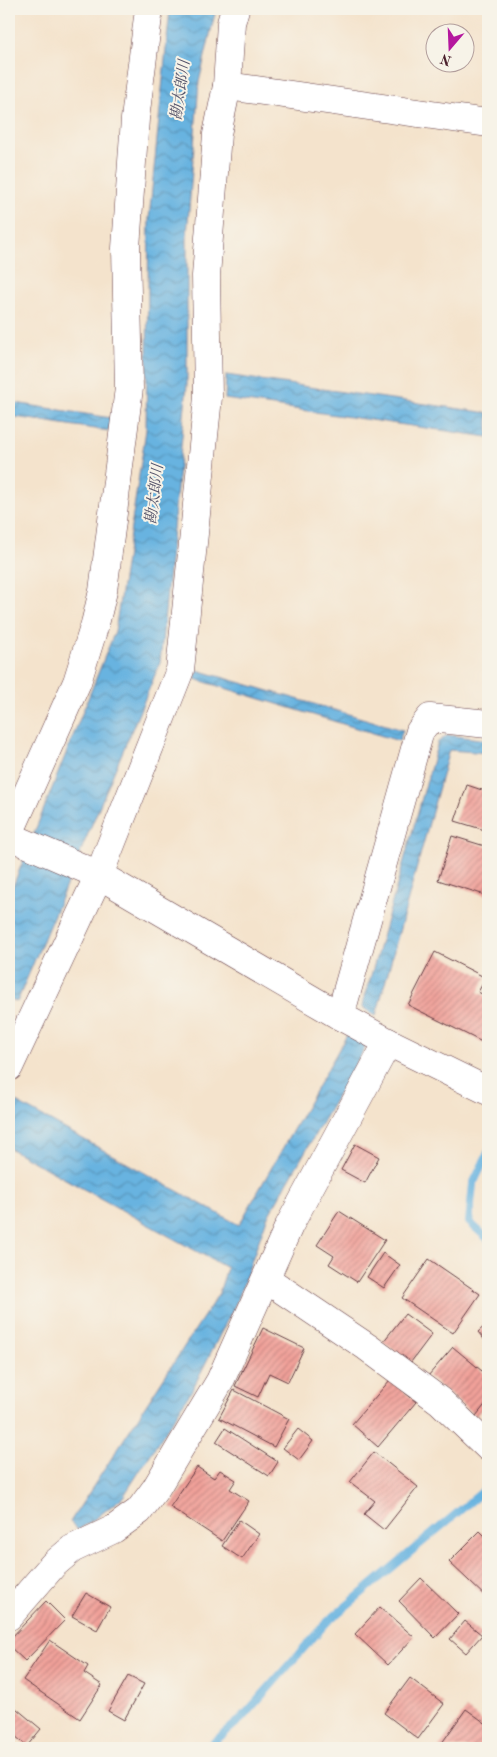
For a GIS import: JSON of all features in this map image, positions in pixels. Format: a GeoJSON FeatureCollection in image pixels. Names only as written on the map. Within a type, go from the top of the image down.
{"type":"FeatureCollection","features":[{"type":"Feature","properties":{"kind":"street"},"geometry":{"type":"LineString","coordinates":[[9,1067],[19,1020],[99,876],[180,670],[208,398],[206,276],[217,134],[227,86],[231,23],[235,9]]}},
{"type":"Feature","properties":{"kind":"street"},"geometry":{"type":"LineString","coordinates":[[144,10],[126,248],[129,388],[103,590],[96,624],[77,682],[9,835],[99,876],[340,1016],[488,1091]]}},
{"type":"Feature","properties":{"kind":"street"},"geometry":{"type":"LineString","coordinates":[[227,86],[488,124]]}},
{"type":"Feature","properties":{"kind":"street"},"geometry":{"type":"LineString","coordinates":[[340,1016],[420,731],[430,718],[488,724]]}},
{"type":"Feature","properties":{"kind":"street"},"geometry":{"type":"LineString","coordinates":[[9,1616],[53,1565],[72,1549],[114,1529],[139,1511],[156,1488],[220,1381],[289,1226],[388,1042]]}},
{"type":"Feature","properties":{"kind":"street"},"geometry":{"type":"LineString","coordinates":[[266,1279],[367,1347],[440,1400],[488,1447]]}},
{"type":"Feature","properties":{"kind":"water","name":"勘太郎川"},"geometry":{"type":"Polygon","coordinates":[[[170,9],[216,9],[199,82],[187,235],[187,385],[160,663],[17,1002],[9,998],[9,896],[115,631],[146,430],[149,219],[170,9]]]}},
{"type":"Feature","properties":{"kind":"water"},"geometry":{"type":"Polygon","coordinates":[[[226,375],[488,413],[488,437],[225,399],[226,375]]]}},
{"type":"Feature","properties":{"kind":"water"},"geometry":{"type":"Polygon","coordinates":[[[9,402],[111,418],[109,431],[9,416],[9,402]]]}},
{"type":"Feature","properties":{"kind":"water"},"geometry":{"type":"Polygon","coordinates":[[[197,670],[403,730],[399,741],[195,679],[197,670]]]}},
{"type":"Feature","properties":{"kind":"water"},"geometry":{"type":"Polygon","coordinates":[[[448,735],[488,740],[488,753],[449,750],[376,1016],[362,1007],[438,742],[448,735]]]}},
{"type":"Feature","properties":{"kind":"water"},"geometry":{"type":"Polygon","coordinates":[[[347,1035],[366,1046],[267,1218],[238,1299],[192,1390],[123,1497],[78,1530],[70,1522],[219,1293],[227,1268],[9,1148],[9,1114],[16,1102],[239,1225],[347,1035]]]}},
{"type":"Feature","properties":{"kind":"building"},"geometry":{"type":"Polygon","coordinates":[[[467,785],[488,792],[488,831],[455,821],[467,785]]]}},
{"type":"Feature","properties":{"kind":"building"},"geometry":{"type":"Polygon","coordinates":[[[452,836],[488,847],[488,896],[438,880],[452,836]]]}},
{"type":"Feature","properties":{"kind":"building"},"geometry":{"type":"Polygon","coordinates":[[[435,952],[486,978],[478,992],[488,997],[488,1045],[408,1005],[435,952]]]}},
{"type":"Feature","properties":{"kind":"building"},"geometry":{"type":"Polygon","coordinates":[[[355,1144],[379,1157],[365,1183],[341,1170],[355,1144]]]}},
{"type":"Feature","properties":{"kind":"building"},"geometry":{"type":"Polygon","coordinates":[[[339,1211],[385,1240],[357,1282],[329,1264],[334,1256],[317,1245],[339,1211]]]}},
{"type":"Feature","properties":{"kind":"building"},"geometry":{"type":"Polygon","coordinates":[[[383,1253],[400,1265],[384,1288],[367,1277],[383,1253]]]}},
{"type":"Feature","properties":{"kind":"building"},"geometry":{"type":"Polygon","coordinates":[[[429,1259],[480,1294],[453,1333],[402,1298],[429,1259]]]}},
{"type":"Feature","properties":{"kind":"building"},"geometry":{"type":"Polygon","coordinates":[[[405,1314],[432,1334],[411,1362],[383,1342],[405,1314]]]}},
{"type":"Feature","properties":{"kind":"building"},"geometry":{"type":"Polygon","coordinates":[[[488,1323],[488,1344],[478,1332],[488,1323]]]}},
{"type":"Feature","properties":{"kind":"building"},"geometry":{"type":"Polygon","coordinates":[[[263,1328],[304,1348],[288,1382],[269,1373],[258,1397],[235,1386],[263,1328]]]}},
{"type":"Feature","properties":{"kind":"building"},"geometry":{"type":"Polygon","coordinates":[[[453,1347],[488,1376],[488,1401],[476,1416],[428,1376],[453,1347]]]}},
{"type":"Feature","properties":{"kind":"building"},"geometry":{"type":"Polygon","coordinates":[[[390,1380],[416,1402],[378,1447],[352,1424],[390,1380]]]}},
{"type":"Feature","properties":{"kind":"building"},"geometry":{"type":"Polygon","coordinates":[[[234,1390],[289,1419],[274,1447],[219,1418],[234,1390]]]}},
{"type":"Feature","properties":{"kind":"building"},"geometry":{"type":"Polygon","coordinates":[[[225,1428],[278,1462],[269,1476],[216,1442],[225,1428]]]}},
{"type":"Feature","properties":{"kind":"building"},"geometry":{"type":"Polygon","coordinates":[[[298,1429],[313,1441],[299,1460],[283,1448],[298,1429]]]}},
{"type":"Feature","properties":{"kind":"building"},"geometry":{"type":"Polygon","coordinates":[[[374,1452],[418,1487],[384,1530],[364,1514],[375,1501],[350,1482],[374,1452]]]}},
{"type":"Feature","properties":{"kind":"building"},"geometry":{"type":"Polygon","coordinates":[[[197,1467],[214,1478],[220,1470],[236,1480],[230,1489],[249,1501],[222,1541],[170,1507],[197,1467]]]}},
{"type":"Feature","properties":{"kind":"building"},"geometry":{"type":"Polygon","coordinates":[[[239,1520],[259,1534],[242,1559],[222,1546],[239,1520]]]}},
{"type":"Feature","properties":{"kind":"building"},"geometry":{"type":"Polygon","coordinates":[[[480,1531],[488,1539],[488,1599],[449,1562],[480,1531]]]}},
{"type":"Feature","properties":{"kind":"building"},"geometry":{"type":"Polygon","coordinates":[[[421,1578],[458,1614],[435,1638],[399,1601],[421,1578]]]}},
{"type":"Feature","properties":{"kind":"building"},"geometry":{"type":"Polygon","coordinates":[[[86,1593],[110,1607],[97,1630],[72,1616],[86,1593]]]}},
{"type":"Feature","properties":{"kind":"building"},"geometry":{"type":"Polygon","coordinates":[[[46,1601],[65,1620],[25,1661],[9,1646],[9,1640],[46,1601]]]}},
{"type":"Feature","properties":{"kind":"building"},"geometry":{"type":"Polygon","coordinates":[[[380,1607],[414,1637],[388,1665],[355,1634],[380,1607]]]}},
{"type":"Feature","properties":{"kind":"building"},"geometry":{"type":"Polygon","coordinates":[[[465,1621],[482,1635],[466,1653],[450,1639],[465,1621]]]}},
{"type":"Feature","properties":{"kind":"building"},"geometry":{"type":"Polygon","coordinates":[[[50,1640],[88,1666],[84,1673],[102,1685],[80,1719],[23,1680],[50,1640]]]}},
{"type":"Feature","properties":{"kind":"building"},"geometry":{"type":"Polygon","coordinates":[[[128,1676],[144,1684],[124,1720],[108,1711],[128,1676]]]}},
{"type":"Feature","properties":{"kind":"building"},"geometry":{"type":"Polygon","coordinates":[[[410,1678],[444,1704],[418,1739],[384,1713],[410,1678]]]}},
{"type":"Feature","properties":{"kind":"building"},"geometry":{"type":"Polygon","coordinates":[[[11,1704],[41,1729],[27,1746],[9,1731],[9,1706],[11,1704]]]}},
{"type":"Feature","properties":{"kind":"building"},"geometry":{"type":"Polygon","coordinates":[[[466,1709],[488,1725],[488,1748],[439,1747],[466,1709]]]}},
{"type":"Feature","properties":{"kind":"waterway"},"geometry":{"type":"LineString","coordinates":[[488,1153],[473,1184],[469,1222],[488,1239]]}},
{"type":"Feature","properties":{"kind":"waterway"},"geometry":{"type":"LineString","coordinates":[[207,1748],[241,1719],[326,1623],[488,1487]]}}]}
